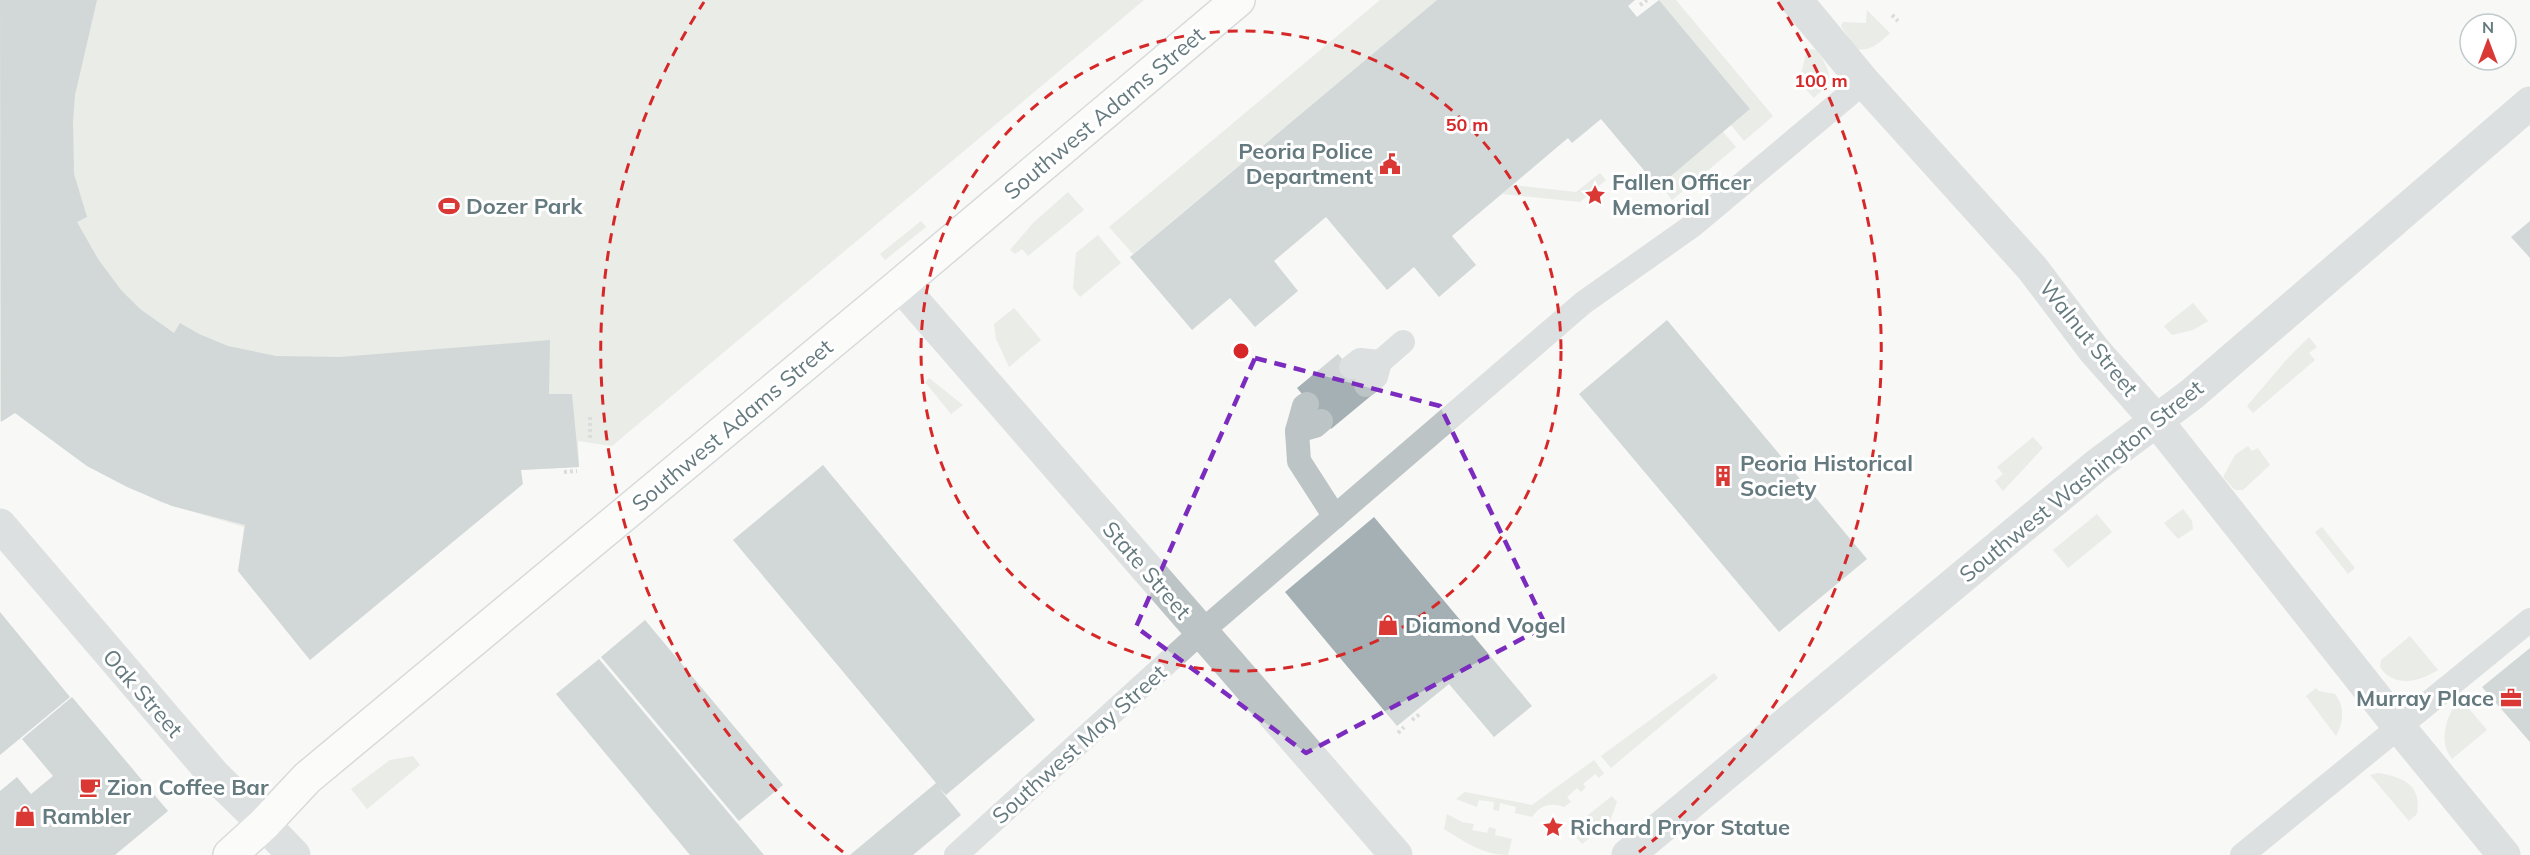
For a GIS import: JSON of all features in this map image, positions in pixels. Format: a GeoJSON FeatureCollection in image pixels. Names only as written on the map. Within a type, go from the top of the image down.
{"type":"FeatureCollection","features":[{"type":"Feature","properties":{"kind":"main road","name":"Southwest Adams Street"},"geometry":{"type":"LineString","coordinates":[[230,855],[264,824],[307,778],[900,285],[1238,0]]}},
{"type":"Feature","properties":{"kind":"street","name":"Walnut Street"},"geometry":{"type":"LineString","coordinates":[[1796,0],[1864,82],[2032,268],[2094,350],[2156,420],[2399,727],[2504,855]]}},
{"type":"Feature","properties":{"kind":"street","name":"Southwest Washington Street"},"geometry":{"type":"LineString","coordinates":[[1628,855],[2088,472],[2192,394],[2530,103]]}},
{"type":"Feature","properties":{"kind":"street","name":"State Street"},"geometry":{"type":"LineString","coordinates":[[900,285],[1396,855]]}},
{"type":"Feature","properties":{"kind":"street","name":"Oak Street"},"geometry":{"type":"LineString","coordinates":[[0,525],[214,775],[294,855]]}},
{"type":"Feature","properties":{"kind":"lane","name":"Southwest May Street"},"geometry":{"type":"LineString","coordinates":[[956,855],[1202,632],[1583,303],[1692,226],[1864,82]]}},
{"type":"Feature","properties":{"kind":"lane"},"geometry":{"type":"LineString","coordinates":[[1359,376],[1376,377],[1380,362],[1403,342]]}},
{"type":"Feature","properties":{"kind":"lane"},"geometry":{"type":"LineString","coordinates":[[1314,412],[1315,426],[1297,431],[1299,461],[1335,517]]}},
{"type":"Feature","properties":{"kind":"lane"},"geometry":{"type":"LineString","coordinates":[[2242,855],[2530,620]]}},
{"type":"Feature","properties":{"kind":"path"},"geometry":{"type":"LineString","coordinates":[[1640,6],[1647,0]]}},
{"type":"Feature","properties":{"kind":"path"},"geometry":{"type":"LineString","coordinates":[[1892,15],[1898,21]]}},
{"type":"Feature","properties":{"kind":"path"},"geometry":{"type":"LineString","coordinates":[[590,417],[590,438]]}},
{"type":"Feature","properties":{"kind":"path"},"geometry":{"type":"LineString","coordinates":[[564,472],[577,471]]}},
{"type":"Feature","properties":{"kind":"path"},"geometry":{"type":"LineString","coordinates":[[1412,720],[1420,714]]}},
{"type":"Feature","properties":{"kind":"path"},"geometry":{"type":"LineString","coordinates":[[1398,733],[1404,727]]}},
{"type":"Feature","properties":{"kind":"highlighted area"},"geometry":{"type":"Polygon","coordinates":[[[1255,358],[1440,406],[1546,626],[1306,753],[1136,627],[1255,358]]]}},
{"type":"Feature","properties":{"kind":"shaded area","name":"Dozer Park"},"geometry":{"type":"Polygon","coordinates":[[[0,0],[1144,0],[612,446],[578,441],[579,467],[521,470],[310,660],[238,571],[244,527],[160,502],[87,466],[15,413],[0,421],[0,0]]]}},
{"type":"Feature","properties":{"kind":"shaded area"},"geometry":{"type":"Polygon","coordinates":[[[1380,0],[1437,0],[1133,254],[1109,227],[1380,0]]]}},
{"type":"Feature","properties":{"kind":"shaded area"},"geometry":{"type":"Polygon","coordinates":[[[1659,0],[1676,0],[1773,116],[1744,141],[1731,125],[1750,109],[1659,0]]]}},
{"type":"Feature","properties":{"kind":"shaded area"},"geometry":{"type":"Polygon","coordinates":[[[1867,10],[1890,33],[1871,48],[1856,49],[1841,26],[1843,22],[1866,23],[1867,10]]]}},
{"type":"Feature","properties":{"kind":"shaded area"},"geometry":{"type":"Polygon","coordinates":[[[1810,49],[1816,50],[1822,58],[1829,78],[1829,83],[1814,98],[1799,82],[1806,54],[1810,49]]]}},
{"type":"Feature","properties":{"kind":"shaded area"},"geometry":{"type":"Polygon","coordinates":[[[1723,132],[1736,147],[1672,200],[1660,185],[1723,132]]]}},
{"type":"Feature","properties":{"kind":"shaded area"},"geometry":{"type":"Polygon","coordinates":[[[1600,173],[1606,180],[1580,202],[1502,194],[1513,185],[1576,192],[1600,173]]]}},
{"type":"Feature","properties":{"kind":"shaded area"},"geometry":{"type":"Polygon","coordinates":[[[1068,192],[1084,210],[1028,256],[1022,249],[1015,254],[1010,250],[1033,223],[1068,192]]]}},
{"type":"Feature","properties":{"kind":"shaded area"},"geometry":{"type":"Polygon","coordinates":[[[921,221],[926,227],[885,260],[880,254],[921,221]]]}},
{"type":"Feature","properties":{"kind":"shaded area"},"geometry":{"type":"Polygon","coordinates":[[[1098,235],[1121,263],[1080,297],[1073,288],[1076,253],[1098,235]]]}},
{"type":"Feature","properties":{"kind":"shaded area"},"geometry":{"type":"Polygon","coordinates":[[[2193,303],[2208,321],[2193,330],[2172,335],[2164,326],[2193,303]]]}},
{"type":"Feature","properties":{"kind":"shaded area"},"geometry":{"type":"Polygon","coordinates":[[[1014,308],[1041,340],[1009,367],[996,339],[994,324],[1014,308]]]}},
{"type":"Feature","properties":{"kind":"shaded area"},"geometry":{"type":"Polygon","coordinates":[[[2309,337],[2317,347],[2309,353],[2315,360],[2253,413],[2247,406],[2309,337]]]}},
{"type":"Feature","properties":{"kind":"shaded area"},"geometry":{"type":"Polygon","coordinates":[[[929,378],[963,405],[951,414],[925,382],[929,378]]]}},
{"type":"Feature","properties":{"kind":"shaded area"},"geometry":{"type":"Polygon","coordinates":[[[2033,437],[2043,448],[2003,491],[1995,481],[2003,474],[1997,467],[2033,437]]]}},
{"type":"Feature","properties":{"kind":"shaded area"},"geometry":{"type":"Polygon","coordinates":[[[2248,446],[2252,451],[2258,448],[2270,465],[2243,490],[2235,490],[2223,477],[2235,455],[2248,446]]]}},
{"type":"Feature","properties":{"kind":"shaded area"},"geometry":{"type":"Polygon","coordinates":[[[2183,509],[2192,521],[2193,529],[2178,539],[2164,523],[2183,509]]]}},
{"type":"Feature","properties":{"kind":"shaded area"},"geometry":{"type":"Polygon","coordinates":[[[2097,514],[2112,532],[2068,568],[2053,550],[2097,514]]]}},
{"type":"Feature","properties":{"kind":"shaded area"},"geometry":{"type":"Polygon","coordinates":[[[2322,527],[2355,568],[2348,574],[2315,532],[2322,527]]]}},
{"type":"Feature","properties":{"kind":"shaded area"},"geometry":{"type":"Polygon","coordinates":[[[2410,636],[2438,670],[2415,680],[2392,678],[2380,667],[2381,660],[2410,636]]]}},
{"type":"Feature","properties":{"kind":"shaded area"},"geometry":{"type":"Polygon","coordinates":[[[1714,673],[1718,678],[1611,768],[1601,756],[1714,673]]]}},
{"type":"Feature","properties":{"kind":"shaded area"},"geometry":{"type":"Polygon","coordinates":[[[2316,688],[2319,691],[2335,694],[2338,699],[2342,709],[2342,720],[2336,736],[2306,696],[2316,688]]]}},
{"type":"Feature","properties":{"kind":"shaded area"},"geometry":{"type":"Polygon","coordinates":[[[2460,698],[2487,730],[2452,759],[2445,744],[2446,728],[2451,712],[2460,698]]]}},
{"type":"Feature","properties":{"kind":"shaded area"},"geometry":{"type":"Polygon","coordinates":[[[413,756],[420,765],[367,809],[351,789],[390,760],[413,756]]]}},
{"type":"Feature","properties":{"kind":"shaded area"},"geometry":{"type":"Polygon","coordinates":[[[1594,760],[1604,773],[1599,778],[1595,774],[1583,784],[1586,787],[1581,792],[1577,788],[1567,797],[1571,802],[1564,807],[1546,806],[1532,817],[1515,813],[1516,807],[1500,803],[1499,811],[1493,810],[1494,802],[1479,800],[1477,807],[1456,799],[1465,792],[1532,805],[1594,760]]]}},
{"type":"Feature","properties":{"kind":"shaded area"},"geometry":{"type":"Polygon","coordinates":[[[2378,773],[2403,780],[2413,789],[2417,796],[2417,814],[2409,821],[2370,775],[2378,773]]]}},
{"type":"Feature","properties":{"kind":"shaded area"},"geometry":{"type":"Polygon","coordinates":[[[1612,796],[1617,802],[1610,821],[1582,844],[1575,836],[1577,824],[1612,796]]]}},
{"type":"Feature","properties":{"kind":"shaded area"},"geometry":{"type":"Polygon","coordinates":[[[1447,814],[1462,822],[1474,824],[1472,830],[1487,833],[1489,827],[1496,829],[1495,835],[1512,839],[1508,855],[1482,850],[1444,829],[1447,814]]]}},
{"type":"Feature","properties":{"kind":"building"},"geometry":{"type":"Polygon","coordinates":[[[0,0],[97,0],[75,95],[74,174],[87,217],[77,222],[98,259],[121,290],[140,309],[174,333],[180,323],[228,346],[276,356],[340,357],[550,340],[549,394],[572,394],[579,467],[521,470],[523,484],[310,660],[238,571],[245,525],[172,506],[127,487],[87,466],[15,413],[1,422],[0,0]]]}},
{"type":"Feature","properties":{"kind":"building","name":"Peoria Police Department"},"geometry":{"type":"Polygon","coordinates":[[[1437,0],[1635,0],[1628,6],[1637,17],[1659,0],[1750,109],[1658,187],[1601,119],[1572,143],[1568,138],[1452,236],[1476,265],[1439,297],[1414,267],[1387,290],[1326,217],[1274,261],[1298,291],[1255,327],[1230,298],[1192,330],[1130,257],[1437,0]]]}},
{"type":"Feature","properties":{"kind":"building"},"geometry":{"type":"Polygon","coordinates":[[[2530,221],[2530,258],[2511,237],[2530,221]]]}},
{"type":"Feature","properties":{"kind":"building","name":"Peoria Historical Society"},"geometry":{"type":"Polygon","coordinates":[[[1667,320],[1867,559],[1779,632],[1579,394],[1667,320]]]}},
{"type":"Feature","properties":{"kind":"building"},"geometry":{"type":"Polygon","coordinates":[[[1338,354],[1372,395],[1331,429],[1297,388],[1338,354]]]}},
{"type":"Feature","properties":{"kind":"building"},"geometry":{"type":"Polygon","coordinates":[[[823,465],[1035,720],[946,795],[939,788],[961,815],[913,855],[850,855],[936,783],[733,540],[823,465]]]}},
{"type":"Feature","properties":{"kind":"building","name":"Diamond Vogel"},"geometry":{"type":"Polygon","coordinates":[[[1374,517],[1532,706],[1494,737],[1449,684],[1397,726],[1285,592],[1374,517]]]}},
{"type":"Feature","properties":{"kind":"building"},"geometry":{"type":"Polygon","coordinates":[[[0,612],[70,697],[0,755],[0,612]]]}},
{"type":"Feature","properties":{"kind":"building"},"geometry":{"type":"Polygon","coordinates":[[[645,620],[783,785],[739,821],[601,657],[645,620]]]}},
{"type":"Feature","properties":{"kind":"building","name":"Murray Place"},"geometry":{"type":"Polygon","coordinates":[[[2530,648],[2530,742],[2482,687],[2530,648]]]}},
{"type":"Feature","properties":{"kind":"building"},"geometry":{"type":"Polygon","coordinates":[[[599,659],[764,855],[690,855],[556,694],[599,659]]]}},
{"type":"Feature","properties":{"kind":"building"},"geometry":{"type":"Polygon","coordinates":[[[72,697],[168,811],[115,855],[0,855],[0,791],[17,777],[31,794],[53,776],[22,739],[72,697]]]}},
{"type":"Feature","properties":{"kind":"place","name":"Peoria Police Department"},"geometry":{"type":"Point","coordinates":[1390,164]}},
{"type":"Feature","properties":{"kind":"place","name":"Fallen Officer Memorial"},"geometry":{"type":"Point","coordinates":[1595,195]}},
{"type":"Feature","properties":{"kind":"place","name":"Dozer Park"},"geometry":{"type":"Point","coordinates":[449,206]}},
{"type":"Feature","properties":{"kind":"place","name":"Peoria Historical Society"},"geometry":{"type":"Point","coordinates":[1723,476]}},
{"type":"Feature","properties":{"kind":"place","name":"Diamond Vogel"},"geometry":{"type":"Point","coordinates":[1388,625]}},
{"type":"Feature","properties":{"kind":"place","name":"Murray Place"},"geometry":{"type":"Point","coordinates":[2511,698]}},
{"type":"Feature","properties":{"kind":"place","name":"Zion Coffee Bar"},"geometry":{"type":"Point","coordinates":[90,787]}},
{"type":"Feature","properties":{"kind":"place","name":"Rambler"},"geometry":{"type":"Point","coordinates":[25,816]}},
{"type":"Feature","properties":{"kind":"place","name":"Richard Pryor Statue"},"geometry":{"type":"Point","coordinates":[1553,827]}}]}
